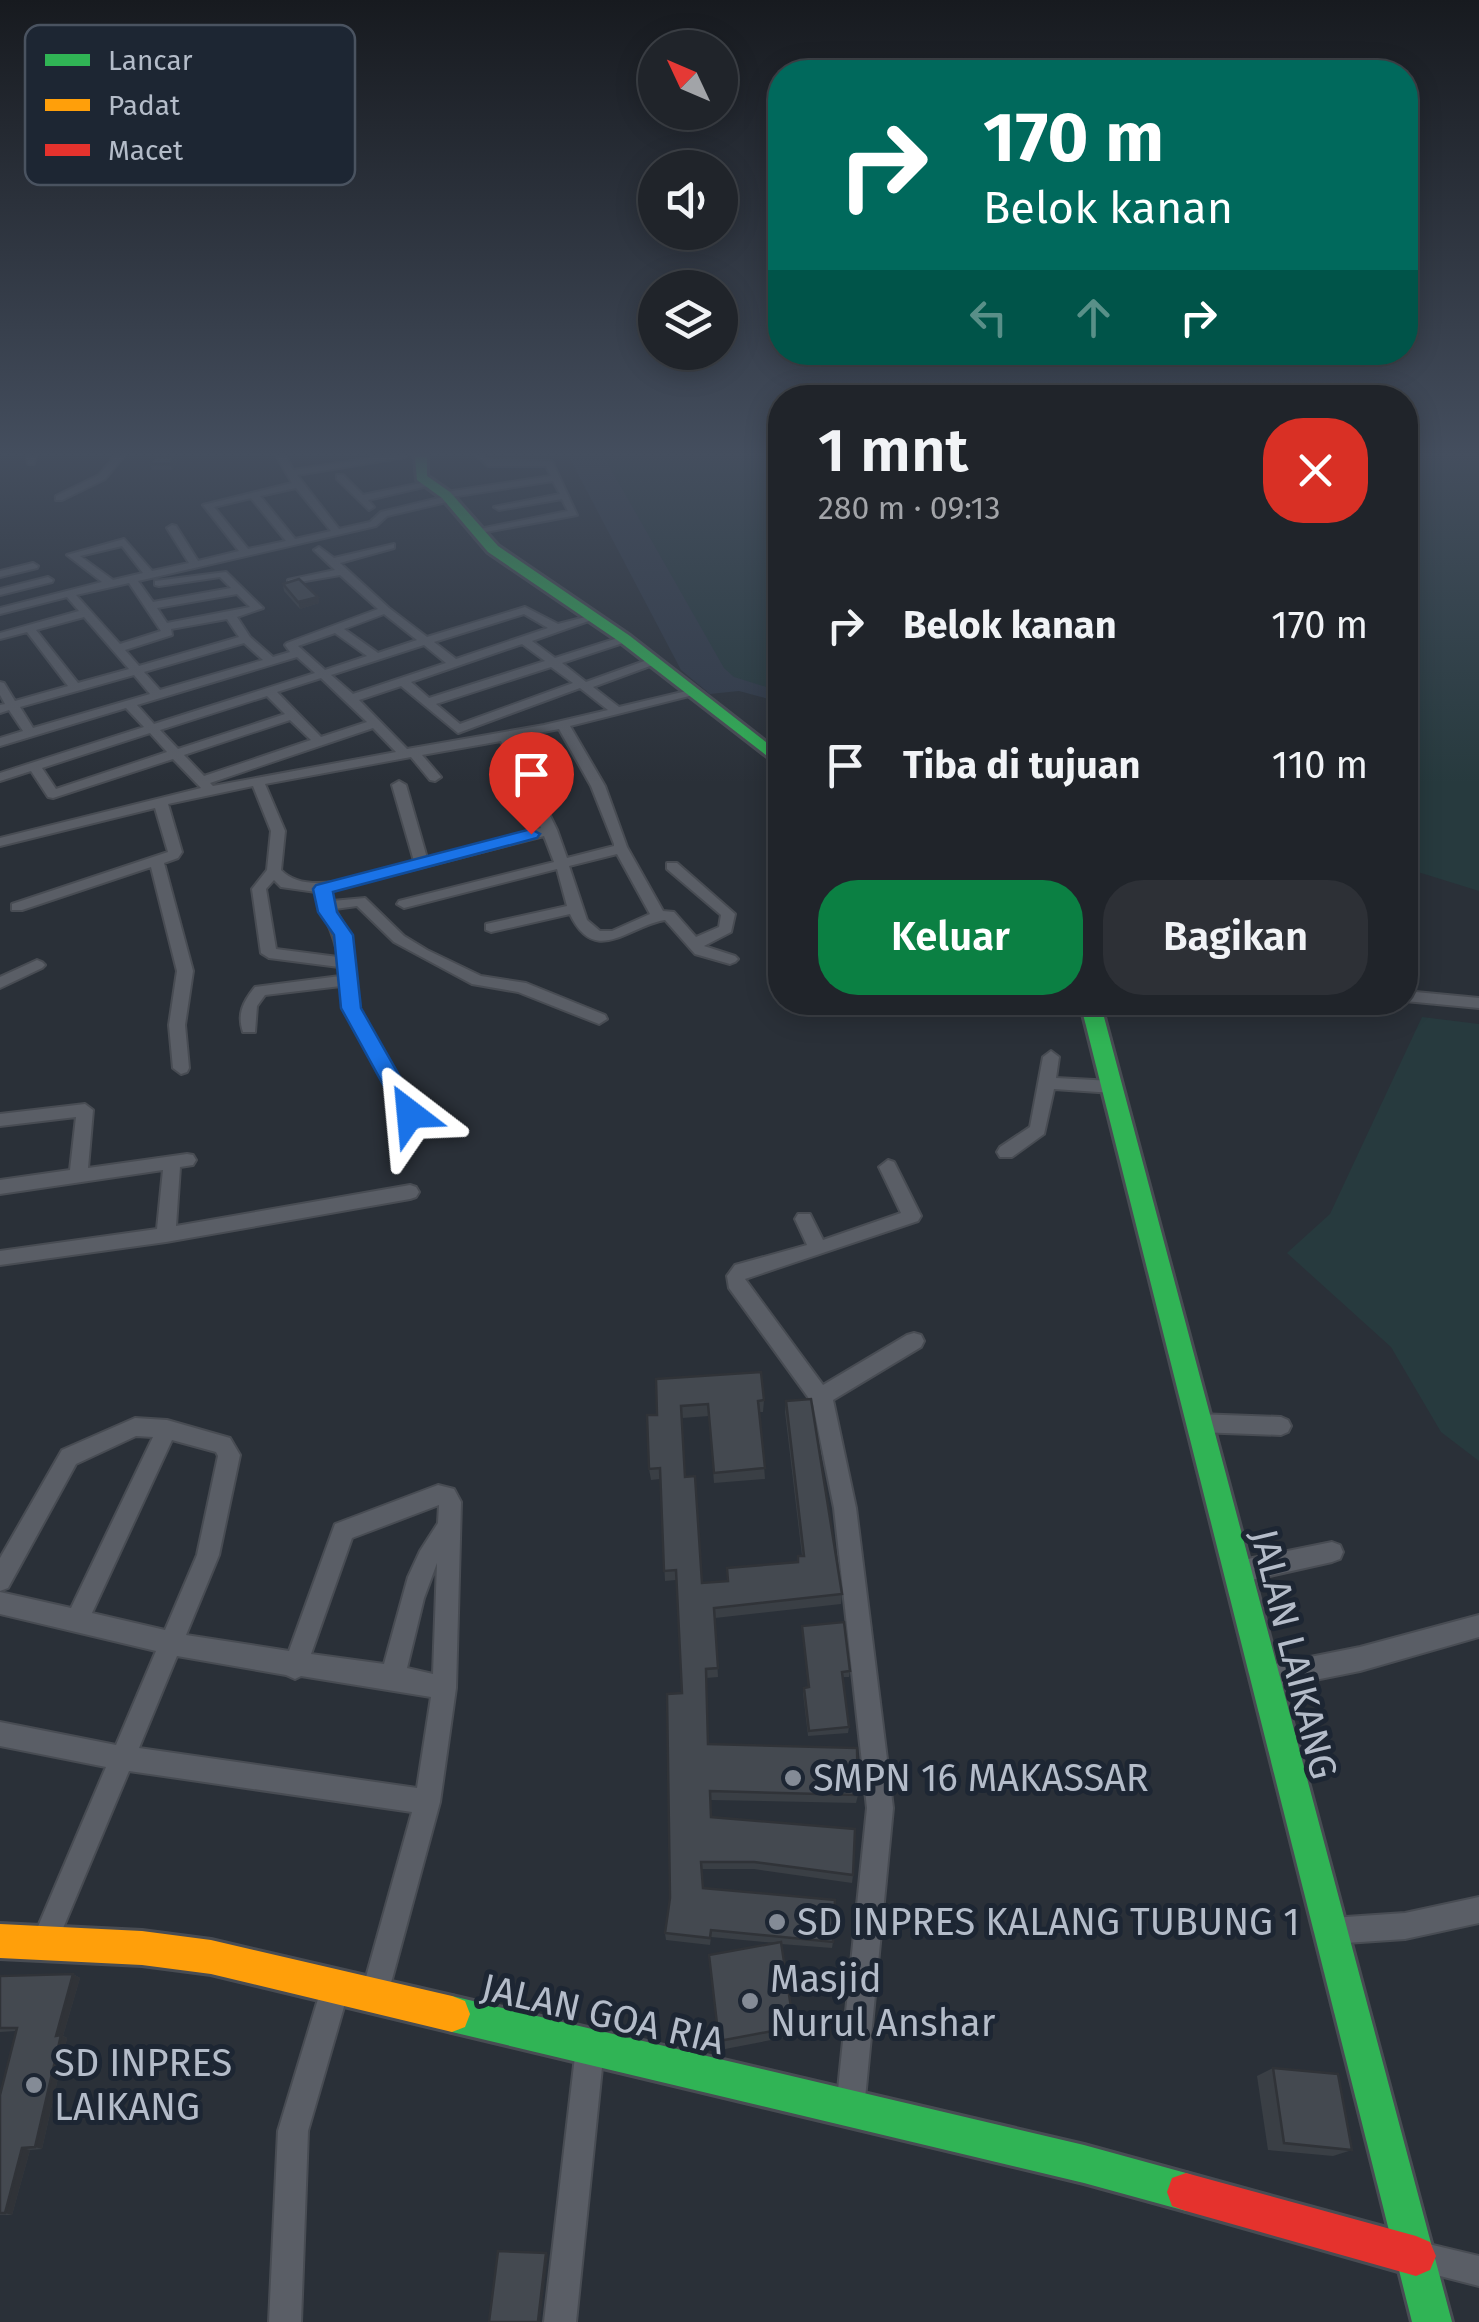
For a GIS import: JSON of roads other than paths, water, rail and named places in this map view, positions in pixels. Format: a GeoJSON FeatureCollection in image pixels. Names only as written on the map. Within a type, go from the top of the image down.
{"type":"FeatureCollection","features":[{"type":"Feature","properties":{"kind":"main road"},"geometry":{"type":"LineString","coordinates":[[517,565],[625,638],[768,751]]}},
{"type":"Feature","properties":{"kind":"main road","name":"JALAN LAIKANG"},"geometry":{"type":"LineString","coordinates":[[1094,1015],[1196,1423],[1432,2322]]}},
{"type":"Feature","properties":{"kind":"main road","name":"JALAN GOA RIA"},"geometry":{"type":"LineString","coordinates":[[0,1941],[171,1951],[336,1986],[1084,2164],[1416,2256]]}},
{"type":"Feature","properties":{"kind":"street"},"geometry":{"type":"LineString","coordinates":[[86,565],[109,582]]}},
{"type":"Feature","properties":{"kind":"street"},"geometry":{"type":"LineString","coordinates":[[142,565],[148,574]]}},
{"type":"Feature","properties":{"kind":"street"},"geometry":{"type":"LineString","coordinates":[[134,582],[148,574],[184,565]]}},
{"type":"Feature","properties":{"kind":"street"},"geometry":{"type":"LineString","coordinates":[[0,574],[33,566]]}},
{"type":"Feature","properties":{"kind":"street"},"geometry":{"type":"LineString","coordinates":[[292,582],[338,566],[385,610],[454,664]]}},
{"type":"Feature","properties":{"kind":"street"},"geometry":{"type":"LineString","coordinates":[[0,611],[109,582],[219,573],[258,608],[166,627]]}},
{"type":"Feature","properties":{"kind":"street"},"geometry":{"type":"LineString","coordinates":[[0,592],[48,580]]}},
{"type":"Feature","properties":{"kind":"street"},"geometry":{"type":"LineString","coordinates":[[117,648],[167,634],[134,582]]}},
{"type":"Feature","properties":{"kind":"street"},"geometry":{"type":"LineString","coordinates":[[150,606],[239,590]]}},
{"type":"Feature","properties":{"kind":"street"},"geometry":{"type":"LineString","coordinates":[[69,593],[158,696]]}},
{"type":"Feature","properties":{"kind":"street"},"geometry":{"type":"LineString","coordinates":[[385,610],[292,645],[296,653],[435,776]]}},
{"type":"Feature","properties":{"kind":"street"},"geometry":{"type":"LineString","coordinates":[[0,777],[528,610],[557,628]]}},
{"type":"Feature","properties":{"kind":"street"},"geometry":{"type":"LineString","coordinates":[[0,636],[86,613]]}},
{"type":"Feature","properties":{"kind":"street"},"geometry":{"type":"LineString","coordinates":[[230,615],[246,638],[271,661]]}},
{"type":"Feature","properties":{"kind":"street"},"geometry":{"type":"LineString","coordinates":[[352,699],[593,616]]}},
{"type":"Feature","properties":{"kind":"street"},"geometry":{"type":"LineString","coordinates":[[334,627],[376,657]]}},
{"type":"Feature","properties":{"kind":"street"},"geometry":{"type":"LineString","coordinates":[[29,628],[75,687]]}},
{"type":"Feature","properties":{"kind":"street"},"geometry":{"type":"LineString","coordinates":[[4,710],[246,638]]}},
{"type":"Feature","properties":{"kind":"street"},"geometry":{"type":"LineString","coordinates":[[427,703],[625,638]]}},
{"type":"Feature","properties":{"kind":"street"},"geometry":{"type":"LineString","coordinates":[[524,640],[617,711]]}},
{"type":"Feature","properties":{"kind":"street"},"geometry":{"type":"LineString","coordinates":[[0,742],[296,653]]}},
{"type":"Feature","properties":{"kind":"street"},"geometry":{"type":"LineString","coordinates":[[458,729],[654,661]]}},
{"type":"Feature","properties":{"kind":"street"},"geometry":{"type":"LineString","coordinates":[[402,681],[472,740]]}},
{"type":"Feature","properties":{"kind":"street"},"geometry":{"type":"LineString","coordinates":[[0,686],[4,710],[24,734]]}},
{"type":"Feature","properties":{"kind":"street"},"geometry":{"type":"LineString","coordinates":[[270,692],[319,742]]}},
{"type":"Feature","properties":{"kind":"street"},"geometry":{"type":"LineString","coordinates":[[206,786],[258,782],[563,725],[696,693]]}},
{"type":"Feature","properties":{"kind":"street"},"geometry":{"type":"LineString","coordinates":[[129,704],[206,786]]}},
{"type":"Feature","properties":{"kind":"street"},"geometry":{"type":"LineString","coordinates":[[53,794],[293,714]]}},
{"type":"Feature","properties":{"kind":"street"},"geometry":{"type":"LineString","coordinates":[[2,838],[160,801],[375,723]]}},
{"type":"Feature","properties":{"kind":"street"},"geometry":{"type":"LineString","coordinates":[[563,725],[598,786],[621,848],[658,915]]}},
{"type":"Feature","properties":{"kind":"street"},"geometry":{"type":"LineString","coordinates":[[504,734],[550,830],[582,924],[604,936],[658,915],[673,918],[704,954],[730,960]]}},
{"type":"Feature","properties":{"kind":"street"},"geometry":{"type":"LineString","coordinates":[[34,766],[74,821]]}},
{"type":"Feature","properties":{"kind":"street"},"geometry":{"type":"LineString","coordinates":[[258,782],[278,831],[274,871],[259,889],[266,948],[277,956],[346,971]]}},
{"type":"Feature","properties":{"kind":"street"},"geometry":{"type":"LineString","coordinates":[[399,785],[422,863]]}},
{"type":"Feature","properties":{"kind":"street"},"geometry":{"type":"LineString","coordinates":[[17,907],[157,862],[176,852],[160,801]]}},
{"type":"Feature","properties":{"kind":"street"},"geometry":{"type":"LineString","coordinates":[[324,898],[422,863],[550,830]]}},
{"type":"Feature","properties":{"kind":"street"},"geometry":{"type":"LineString","coordinates":[[404,904],[612,854],[621,848]]}},
{"type":"Feature","properties":{"kind":"street"},"geometry":{"type":"LineString","coordinates":[[157,862],[185,971],[177,1025],[182,1068]]}},
{"type":"Feature","properties":{"kind":"street"},"geometry":{"type":"LineString","coordinates":[[672,866],[728,914],[726,928],[695,944]]}},
{"type":"Feature","properties":{"kind":"street"},"geometry":{"type":"LineString","coordinates":[[274,871],[286,884],[324,898],[360,902],[398,939],[477,980],[530,990],[599,1019]]}},
{"type":"Feature","properties":{"kind":"street"},"geometry":{"type":"LineString","coordinates":[[324,898],[343,935],[351,1008],[410,1114]]}},
{"type":"Feature","properties":{"kind":"street"},"geometry":{"type":"LineString","coordinates":[[492,927],[576,908]]}},
{"type":"Feature","properties":{"kind":"street"},"geometry":{"type":"LineString","coordinates":[[0,983],[38,965]]}},
{"type":"Feature","properties":{"kind":"street"},"geometry":{"type":"LineString","coordinates":[[249,1028],[249,1006],[260,991],[346,971]]}},
{"type":"Feature","properties":{"kind":"street"},"geometry":{"type":"LineString","coordinates":[[1418,997],[1479,1003]]}},
{"type":"Feature","properties":{"kind":"street"},"geometry":{"type":"LineString","coordinates":[[1006,1152],[1038,1130],[1051,1057]]}},
{"type":"Feature","properties":{"kind":"street"},"geometry":{"type":"LineString","coordinates":[[1048,1084],[1113,1086]]}},
{"type":"Feature","properties":{"kind":"street"},"geometry":{"type":"LineString","coordinates":[[0,1120],[84,1110],[78,1176]]}},
{"type":"Feature","properties":{"kind":"street"},"geometry":{"type":"LineString","coordinates":[[0,1187],[179,1162],[166,1235]]}},
{"type":"Feature","properties":{"kind":"street"},"geometry":{"type":"LineString","coordinates":[[850,2109],[880,1808],[845,1508],[828,1418],[820,1397],[736,1283],[736,1276],[742,1270],[912,1216],[888,1167]]}},
{"type":"Feature","properties":{"kind":"street"},"geometry":{"type":"LineString","coordinates":[[0,1258],[166,1235],[410,1192]]}},
{"type":"Feature","properties":{"kind":"street"},"geometry":{"type":"LineString","coordinates":[[804,1219],[818,1249]]}},
{"type":"Feature","properties":{"kind":"street"},"geometry":{"type":"LineString","coordinates":[[820,1397],[914,1340]]}},
{"type":"Feature","properties":{"kind":"street"},"geometry":{"type":"LineString","coordinates":[[1196,1423],[1281,1426]]}},
{"type":"Feature","properties":{"kind":"street"},"geometry":{"type":"LineString","coordinates":[[0,1580],[69,1456],[135,1426],[223,1445],[229,1455],[208,1554],[44,1943]]}},
{"type":"Feature","properties":{"kind":"street"},"geometry":{"type":"LineString","coordinates":[[77,1621],[167,1430]]}},
{"type":"Feature","properties":{"kind":"street"},"geometry":{"type":"LineString","coordinates":[[295,1667],[343,1531],[438,1495],[446,1496],[450,1502],[444,1688],[427,1802],[375,1996]]}},
{"type":"Feature","properties":{"kind":"street"},"geometry":{"type":"LineString","coordinates":[[393,1676],[423,1573],[433,1547],[448,1528]]}},
{"type":"Feature","properties":{"kind":"street"},"geometry":{"type":"LineString","coordinates":[[1238,1572],[1332,1552]]}},
{"type":"Feature","properties":{"kind":"street"},"geometry":{"type":"LineString","coordinates":[[0,1603],[295,1667],[393,1676],[444,1688]]}},
{"type":"Feature","properties":{"kind":"street"},"geometry":{"type":"LineString","coordinates":[[1265,1678],[1360,1659],[1479,1626]]}},
{"type":"Feature","properties":{"kind":"street"},"geometry":{"type":"LineString","coordinates":[[0,1734],[121,1758],[427,1802]]}},
{"type":"Feature","properties":{"kind":"street"},"geometry":{"type":"LineString","coordinates":[[1331,1932],[1405,1926],[1479,1910]]}},
{"type":"Feature","properties":{"kind":"street"},"geometry":{"type":"LineString","coordinates":[[285,2322],[293,2131],[336,1986]]}},
{"type":"Feature","properties":{"kind":"street"},"geometry":{"type":"LineString","coordinates":[[560,2322],[590,2048]]}},
{"type":"Feature","properties":{"kind":"street"},"geometry":{"type":"LineString","coordinates":[[1416,2256],[1479,2270]]}},
{"type":"Feature","properties":{"kind":"place","name":"SMPN 16 MAKASSAR"},"geometry":{"type":"Point","coordinates":[793,1778]}},
{"type":"Feature","properties":{"kind":"place","name":"SD INPRES KALANG TUBUNG 1"},"geometry":{"type":"Point","coordinates":[777,1922]}},
{"type":"Feature","properties":{"kind":"place","name":"Masjid Nurul Anshar"},"geometry":{"type":"Point","coordinates":[750,2001]}},
{"type":"Feature","properties":{"kind":"place","name":"SD INPRES LAIKANG"},"geometry":{"type":"Point","coordinates":[34,2085]}}]}
